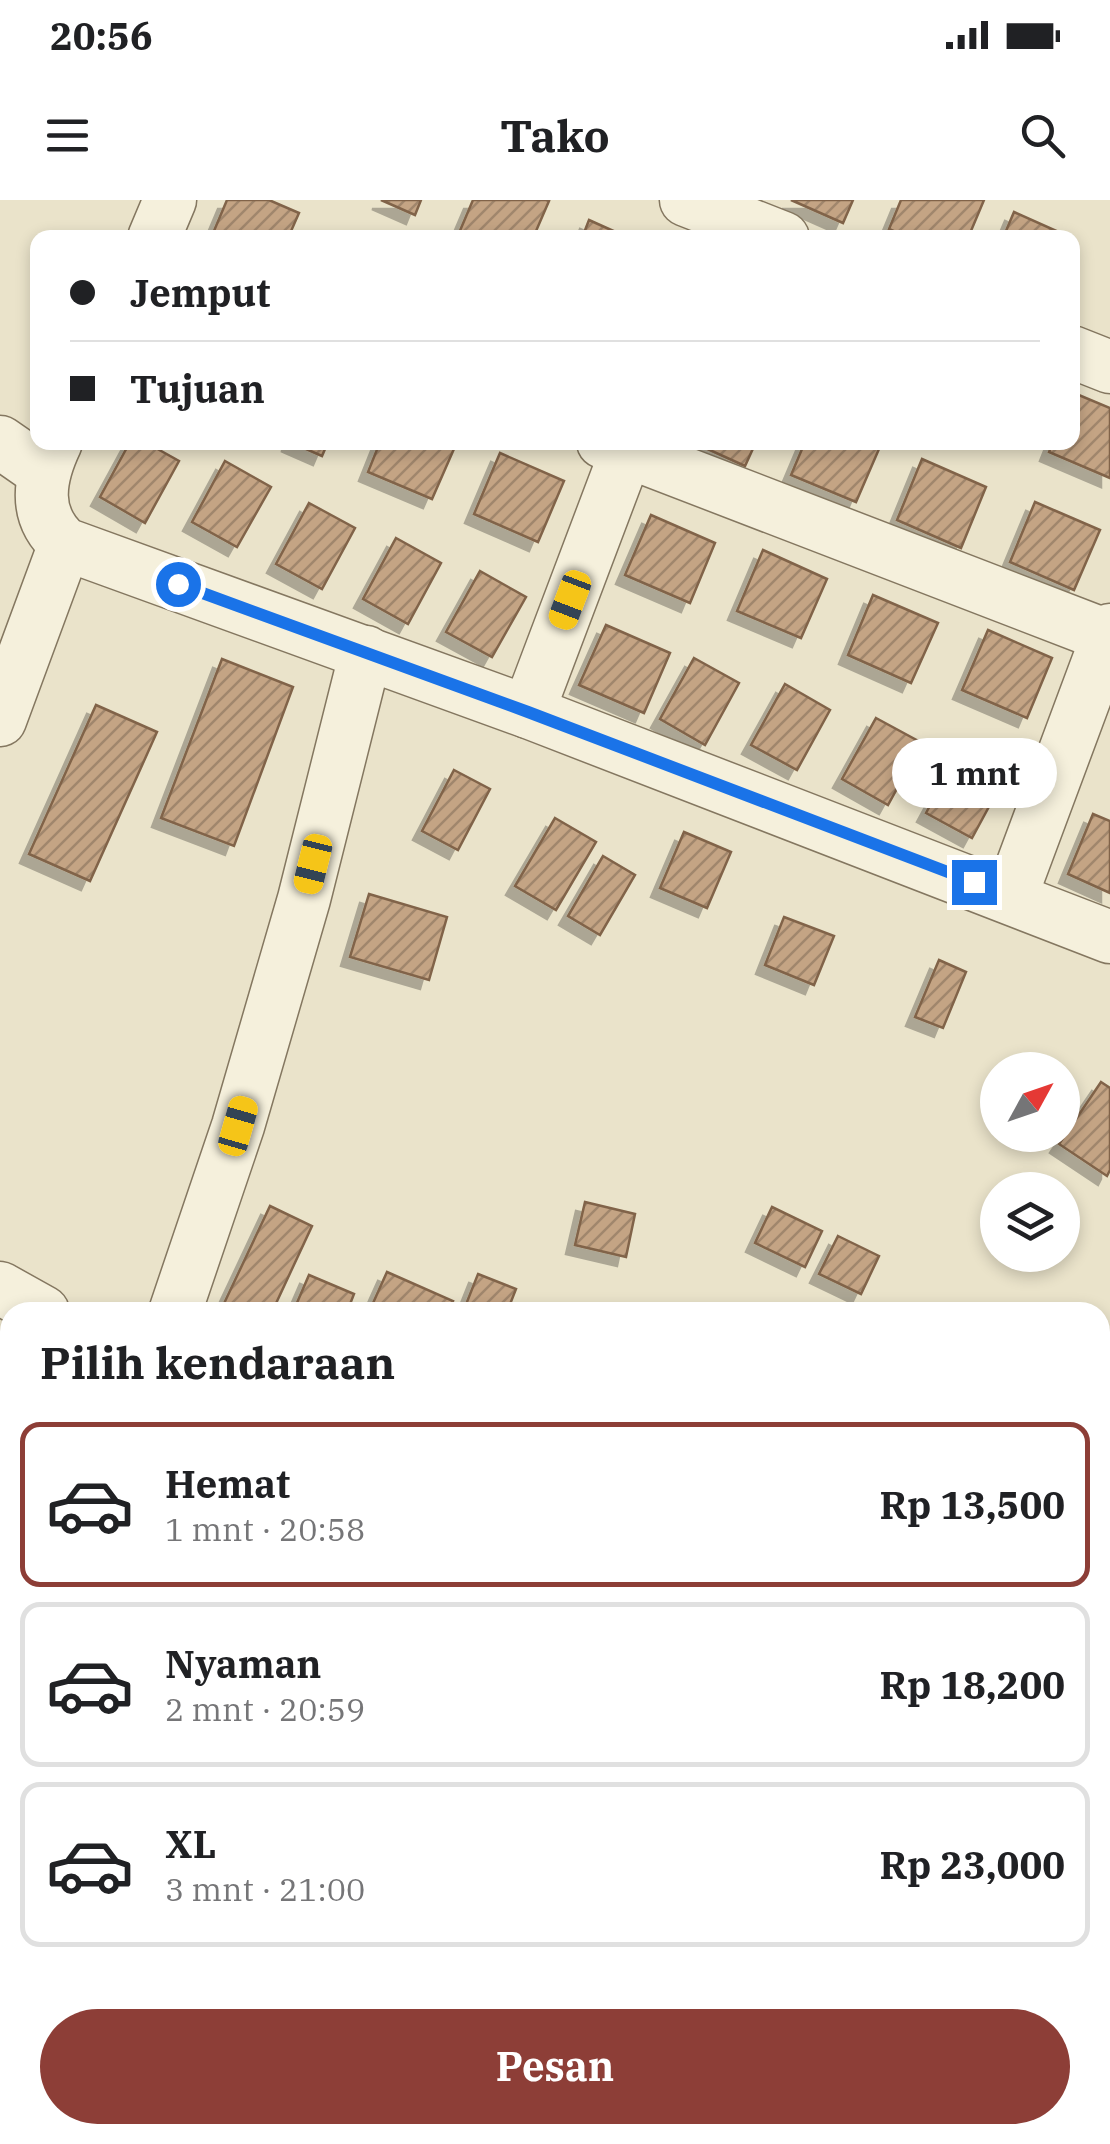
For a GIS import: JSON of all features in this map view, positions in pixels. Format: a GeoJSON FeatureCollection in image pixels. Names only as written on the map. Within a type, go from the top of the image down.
{"type":"FeatureCollection","features":[{"type":"Feature","properties":{"kind":"street"},"geometry":{"type":"LineString","coordinates":[[157,230],[170,200]]}},
{"type":"Feature","properties":{"kind":"street"},"geometry":{"type":"LineString","coordinates":[[710,212],[761,230]]}},
{"type":"Feature","properties":{"kind":"street"},"geometry":{"type":"LineString","coordinates":[[1080,355],[1110,367]]}},
{"type":"Feature","properties":{"kind":"street"},"geometry":{"type":"LineString","coordinates":[[0,442],[49,456],[42,498],[46,518],[65,544],[528,712],[1110,938]]}},
{"type":"Feature","properties":{"kind":"street"},"geometry":{"type":"LineString","coordinates":[[528,712],[618,450]]}},
{"type":"Feature","properties":{"kind":"street"},"geometry":{"type":"LineString","coordinates":[[633,450],[1109,634],[1010,896]]}},
{"type":"Feature","properties":{"kind":"street"},"geometry":{"type":"LineString","coordinates":[[0,720],[65,544]]}},
{"type":"Feature","properties":{"kind":"street"},"geometry":{"type":"LineString","coordinates":[[178,1302],[238,1126],[304,899],[366,652]]}},
{"type":"Feature","properties":{"kind":"street"},"geometry":{"type":"LineString","coordinates":[[0,1288],[25,1302]]}},
{"type":"Feature","properties":{"kind":"building"},"geometry":{"type":"Polygon","coordinates":[[[227,200],[269,200],[299,213],[292,230],[214,230],[227,200]]]}},
{"type":"Feature","properties":{"kind":"building"},"geometry":{"type":"Polygon","coordinates":[[[381,200],[421,200],[415,215],[381,200]]]}},
{"type":"Feature","properties":{"kind":"building"},"geometry":{"type":"Polygon","coordinates":[[[473,200],[549,201],[536,230],[460,230],[473,200]]]}},
{"type":"Feature","properties":{"kind":"building"},"geometry":{"type":"Polygon","coordinates":[[[791,200],[853,200],[843,223],[791,200]]]}},
{"type":"Feature","properties":{"kind":"building"},"geometry":{"type":"Polygon","coordinates":[[[901,200],[984,200],[971,230],[889,229],[901,200]]]}},
{"type":"Feature","properties":{"kind":"building"},"geometry":{"type":"Polygon","coordinates":[[[1014,212],[1054,230],[1006,230],[1014,212]]]}},
{"type":"Feature","properties":{"kind":"building"},"geometry":{"type":"Polygon","coordinates":[[[589,220],[611,230],[585,230],[589,220]]]}},
{"type":"Feature","properties":{"kind":"building"},"geometry":{"type":"Polygon","coordinates":[[[1080,396],[1110,408],[1110,478],[1049,452],[1080,450],[1080,396]]]}},
{"type":"Feature","properties":{"kind":"building"},"geometry":{"type":"Polygon","coordinates":[[[126,450],[159,450],[179,461],[145,523],[100,497],[126,450]]]}},
{"type":"Feature","properties":{"kind":"building"},"geometry":{"type":"Polygon","coordinates":[[[377,450],[453,450],[432,499],[368,472],[377,450]]]}},
{"type":"Feature","properties":{"kind":"building"},"geometry":{"type":"Polygon","coordinates":[[[710,450],[752,450],[745,466],[710,450]]]}},
{"type":"Feature","properties":{"kind":"building"},"geometry":{"type":"Polygon","coordinates":[[[802,450],[879,450],[856,502],[791,475],[802,450]]]}},
{"type":"Feature","properties":{"kind":"building"},"geometry":{"type":"Polygon","coordinates":[[[500,453],[564,481],[538,542],[474,514],[500,453]]]}},
{"type":"Feature","properties":{"kind":"building"},"geometry":{"type":"Polygon","coordinates":[[[922,459],[986,487],[961,548],[897,520],[922,459]]]}},
{"type":"Feature","properties":{"kind":"building"},"geometry":{"type":"Polygon","coordinates":[[[225,461],[271,487],[237,547],[192,522],[225,461]]]}},
{"type":"Feature","properties":{"kind":"building"},"geometry":{"type":"Polygon","coordinates":[[[1035,502],[1100,530],[1074,590],[1010,562],[1035,502]]]}},
{"type":"Feature","properties":{"kind":"building"},"geometry":{"type":"Polygon","coordinates":[[[309,503],[355,528],[322,589],[276,564],[309,503]]]}},
{"type":"Feature","properties":{"kind":"building"},"geometry":{"type":"Polygon","coordinates":[[[651,515],[715,543],[690,603],[625,575],[651,515]]]}},
{"type":"Feature","properties":{"kind":"building"},"geometry":{"type":"Polygon","coordinates":[[[396,538],[441,563],[408,624],[363,599],[396,538]]]}},
{"type":"Feature","properties":{"kind":"building"},"geometry":{"type":"Polygon","coordinates":[[[763,550],[827,579],[801,638],[737,611],[763,550]]]}},
{"type":"Feature","properties":{"kind":"building"},"geometry":{"type":"Polygon","coordinates":[[[480,571],[526,597],[492,657],[446,632],[480,571]]]}},
{"type":"Feature","properties":{"kind":"building"},"geometry":{"type":"Polygon","coordinates":[[[873,595],[938,623],[911,683],[848,655],[873,595]]]}},
{"type":"Feature","properties":{"kind":"building"},"geometry":{"type":"Polygon","coordinates":[[[606,625],[670,653],[644,713],[579,685],[606,625]]]}},
{"type":"Feature","properties":{"kind":"building"},"geometry":{"type":"Polygon","coordinates":[[[988,630],[1052,658],[1027,718],[962,690],[988,630]]]}},
{"type":"Feature","properties":{"kind":"building"},"geometry":{"type":"Polygon","coordinates":[[[694,658],[739,683],[705,745],[660,719],[694,658]]]}},
{"type":"Feature","properties":{"kind":"building"},"geometry":{"type":"Polygon","coordinates":[[[222,659],[293,687],[234,846],[161,818],[222,659]]]}},
{"type":"Feature","properties":{"kind":"building"},"geometry":{"type":"Polygon","coordinates":[[[785,684],[830,710],[797,770],[751,745],[785,684]]]}},
{"type":"Feature","properties":{"kind":"building"},"geometry":{"type":"Polygon","coordinates":[[[96,705],[157,732],[90,881],[29,854],[96,705]]]}},
{"type":"Feature","properties":{"kind":"building"},"geometry":{"type":"Polygon","coordinates":[[[876,718],[922,743],[888,805],[842,779],[876,718]]]}},
{"type":"Feature","properties":{"kind":"building"},"geometry":{"type":"Polygon","coordinates":[[[959,752],[1005,777],[972,838],[926,813],[959,752]]]}},
{"type":"Feature","properties":{"kind":"building"},"geometry":{"type":"Polygon","coordinates":[[[454,770],[490,789],[458,850],[422,831],[454,770]]]}},
{"type":"Feature","properties":{"kind":"building"},"geometry":{"type":"Polygon","coordinates":[[[1093,814],[1110,821],[1110,893],[1068,874],[1093,814]]]}},
{"type":"Feature","properties":{"kind":"building"},"geometry":{"type":"Polygon","coordinates":[[[555,818],[596,842],[556,910],[515,886],[555,818]]]}},
{"type":"Feature","properties":{"kind":"building"},"geometry":{"type":"Polygon","coordinates":[[[684,832],[731,852],[707,908],[660,888],[684,832]]]}},
{"type":"Feature","properties":{"kind":"building"},"geometry":{"type":"Polygon","coordinates":[[[603,856],[635,875],[600,935],[568,916],[603,856]]]}},
{"type":"Feature","properties":{"kind":"building"},"geometry":{"type":"Polygon","coordinates":[[[369,894],[447,917],[429,980],[350,957],[369,894]]]}},
{"type":"Feature","properties":{"kind":"building"},"geometry":{"type":"Polygon","coordinates":[[[784,917],[834,936],[814,985],[765,965],[784,917]]]}},
{"type":"Feature","properties":{"kind":"building"},"geometry":{"type":"Polygon","coordinates":[[[939,960],[966,972],[943,1028],[915,1017],[939,960]]]}},
{"type":"Feature","properties":{"kind":"building"},"geometry":{"type":"Polygon","coordinates":[[[1101,1082],[1110,1088],[1107,1176],[1071,1152],[1080,1152],[1080,1113],[1101,1082]]]}},
{"type":"Feature","properties":{"kind":"building"},"geometry":{"type":"Polygon","coordinates":[[[585,1202],[635,1214],[626,1257],[575,1245],[585,1202]]]}},
{"type":"Feature","properties":{"kind":"building"},"geometry":{"type":"Polygon","coordinates":[[[270,1206],[312,1226],[277,1302],[225,1302],[270,1206]]]}},
{"type":"Feature","properties":{"kind":"building"},"geometry":{"type":"Polygon","coordinates":[[[772,1207],[822,1231],[805,1267],[755,1243],[772,1207]]]}},
{"type":"Feature","properties":{"kind":"building"},"geometry":{"type":"Polygon","coordinates":[[[838,1236],[879,1256],[861,1294],[819,1274],[838,1236]]]}},
{"type":"Feature","properties":{"kind":"building"},"geometry":{"type":"Polygon","coordinates":[[[387,1272],[453,1301],[452,1302],[374,1302],[387,1272]]]}},
{"type":"Feature","properties":{"kind":"building"},"geometry":{"type":"Polygon","coordinates":[[[478,1274],[516,1289],[511,1302],[467,1302],[478,1274]]]}},
{"type":"Feature","properties":{"kind":"building"},"geometry":{"type":"Polygon","coordinates":[[[309,1275],[354,1294],[351,1302],[297,1302],[309,1275]]]}},
{"type":"Feature","properties":{"kind":"route"},"geometry":{"type":"LineString","coordinates":[[178,584],[974,882]]}}]}
